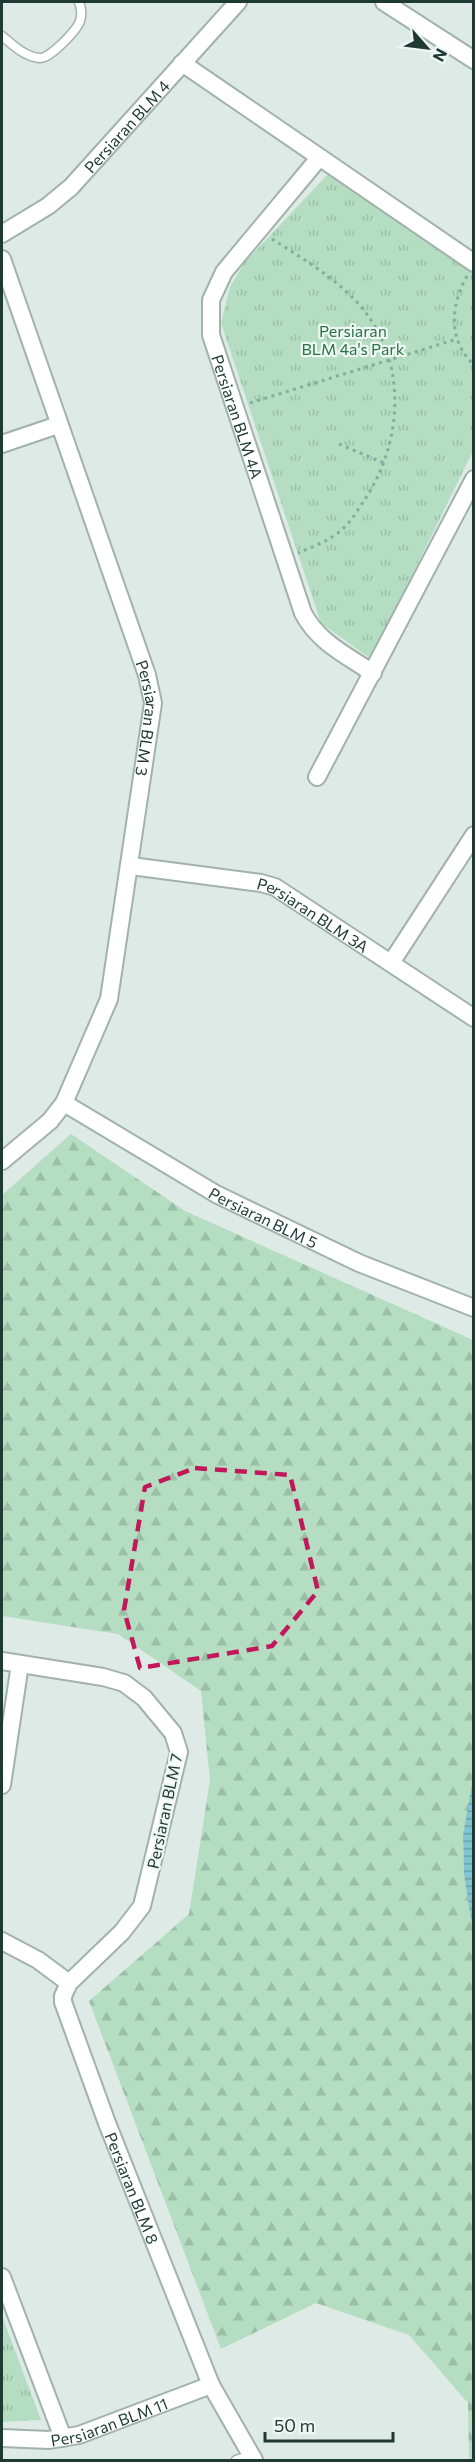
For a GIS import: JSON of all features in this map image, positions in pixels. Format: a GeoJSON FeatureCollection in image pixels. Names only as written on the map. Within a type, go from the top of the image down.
{"type":"FeatureCollection","features":[{"type":"Feature","properties":{"kind":"street","name":"Persiaran BLM 4"},"geometry":{"type":"LineString","coordinates":[[2,234],[65,193],[111,146],[238,2]]}},
{"type":"Feature","properties":{"kind":"street"},"geometry":{"type":"LineString","coordinates":[[384,2],[474,60]]}},
{"type":"Feature","properties":{"kind":"street"},"geometry":{"type":"LineString","coordinates":[[182,63],[471,268]]}},
{"type":"Feature","properties":{"kind":"street","name":"Persiaran BLM 4A"},"geometry":{"type":"LineString","coordinates":[[319,158],[224,272],[211,300],[211,335],[284,559],[310,627],[326,643],[373,673]]}},
{"type":"Feature","properties":{"kind":"street","name":"Persiaran BLM 3"},"geometry":{"type":"LineString","coordinates":[[2,259],[151,688],[152,720],[109,999],[64,1103],[37,1133],[2,1161]]}},
{"type":"Feature","properties":{"kind":"street"},"geometry":{"type":"LineString","coordinates":[[2,444],[58,425]]}},
{"type":"Feature","properties":{"kind":"street"},"geometry":{"type":"LineString","coordinates":[[317,777],[474,479]]}},
{"type":"Feature","properties":{"kind":"street"},"geometry":{"type":"LineString","coordinates":[[391,963],[474,835]]}},
{"type":"Feature","properties":{"kind":"street","name":"Persiaran BLM 3A"},"geometry":{"type":"LineString","coordinates":[[131,866],[261,883],[275,887],[474,1018]]}},
{"type":"Feature","properties":{"kind":"street","name":"Persiaran BLM 5"},"geometry":{"type":"LineString","coordinates":[[64,1103],[225,1199],[359,1263],[474,1308]]}},
{"type":"Feature","properties":{"kind":"street","name":"Persiaran BLM 7"},"geometry":{"type":"LineString","coordinates":[[2,1661],[103,1677],[124,1683],[144,1698],[178,1742],[179,1752],[142,1906],[122,1932],[69,1983]]}},
{"type":"Feature","properties":{"kind":"street"},"geometry":{"type":"LineString","coordinates":[[2,1785],[20,1664]]}},
{"type":"Feature","properties":{"kind":"street"},"geometry":{"type":"LineString","coordinates":[[2,1941],[39,1960],[69,1983]]}},
{"type":"Feature","properties":{"kind":"street","name":"Persiaran BLM 8"},"geometry":{"type":"LineString","coordinates":[[69,1983],[63,1996],[66,2013],[211,2385],[247,2458]]}},
{"type":"Feature","properties":{"kind":"street"},"geometry":{"type":"LineString","coordinates":[[2,2277],[63,2438]]}},
{"type":"Feature","properties":{"kind":"street","name":"Persiaran BLM 11"},"geometry":{"type":"LineString","coordinates":[[2,2438],[63,2438],[110,2425],[211,2385]]}},
{"type":"Feature","properties":{"kind":"lane"},"geometry":{"type":"LineString","coordinates":[[2,36],[24,53],[41,59],[48,56],[76,29],[81,18],[80,2]]}},
{"type":"Feature","properties":{"kind":"path"},"geometry":{"type":"LineString","coordinates":[[258,229],[342,287],[369,318],[382,338],[389,360],[396,409],[395,426],[384,463],[357,512],[340,531],[322,543],[284,559]]}},
{"type":"Feature","properties":{"kind":"path"},"geometry":{"type":"LineString","coordinates":[[471,268],[457,294],[453,316],[457,339],[474,365]]}},
{"type":"Feature","properties":{"kind":"path"},"geometry":{"type":"LineString","coordinates":[[233,408],[457,339]]}},
{"type":"Feature","properties":{"kind":"path"},"geometry":{"type":"LineString","coordinates":[[339,444],[384,463]]}},
{"type":"Feature","properties":{"kind":"highlighted area"},"geometry":{"type":"Polygon","coordinates":[[[195,1468],[290,1475],[318,1591],[272,1646],[140,1668],[124,1610],[145,1487],[195,1468]]]}},
{"type":"Feature","properties":{"kind":"green space","name":"Persiaran BLM 4a's Park"},"geometry":{"type":"Polygon","coordinates":[[[328,174],[473,272],[473,451],[371,659],[321,623],[221,323],[230,287],[245,262],[328,174]]]}},
{"type":"Feature","properties":{"kind":"green space"},"geometry":{"type":"Polygon","coordinates":[[[71,1134],[185,1211],[473,1340],[474,1779],[463,1836],[464,1874],[474,1933],[473,2460],[469,2460],[468,2403],[409,2335],[316,2303],[221,2349],[89,2001],[189,1914],[210,1780],[201,1691],[118,1634],[2,1616],[2,1195],[71,1134]]]}},
{"type":"Feature","properties":{"kind":"green space"},"geometry":{"type":"Polygon","coordinates":[[[2,2316],[41,2420],[2,2422],[2,2316]]]}},
{"type":"Feature","properties":{"kind":"water"},"geometry":{"type":"Polygon","coordinates":[[[473,1779],[473,1932],[464,1874],[463,1835],[473,1779]]]}}]}
